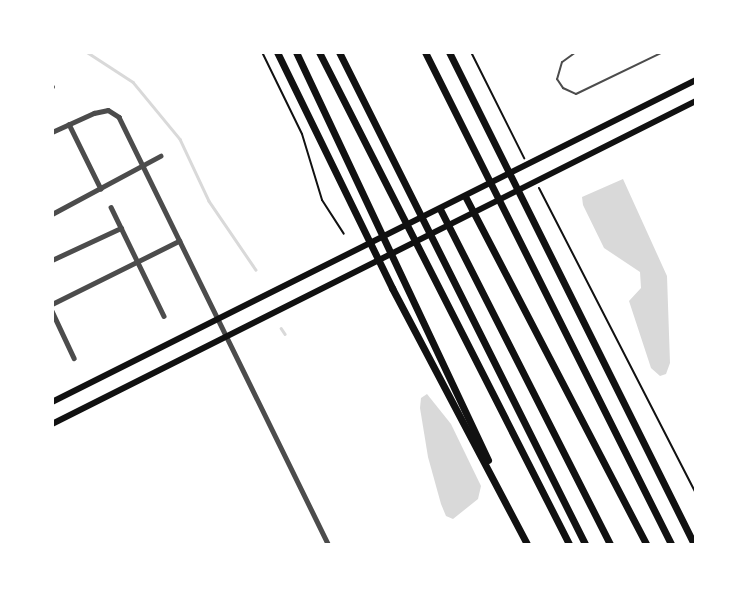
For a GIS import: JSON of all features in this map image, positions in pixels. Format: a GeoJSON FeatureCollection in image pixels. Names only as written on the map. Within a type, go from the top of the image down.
{"type":"FeatureCollection","features":[{"type":"Feature","properties":{"kind":"highway"},"geometry":{"type":"LineString","coordinates":[[277,52],[391,288],[527,544]]}},
{"type":"Feature","properties":{"kind":"highway"},"geometry":{"type":"LineString","coordinates":[[296,52],[407,280],[511,514]]}},
{"type":"Feature","properties":{"kind":"highway"},"geometry":{"type":"LineString","coordinates":[[319,52],[569,544]]}},
{"type":"Feature","properties":{"kind":"highway"},"geometry":{"type":"LineString","coordinates":[[339,52],[585,544]]}},
{"type":"Feature","properties":{"kind":"highway"},"geometry":{"type":"LineString","coordinates":[[425,52],[671,544]]}},
{"type":"Feature","properties":{"kind":"highway"},"geometry":{"type":"LineString","coordinates":[[449,52],[528,205],[694,544]]}},
{"type":"Feature","properties":{"kind":"highway"},"geometry":{"type":"LineString","coordinates":[[465,196],[646,544]]}},
{"type":"Feature","properties":{"kind":"highway"},"geometry":{"type":"LineString","coordinates":[[440,209],[610,544]]}},
{"type":"Feature","properties":{"kind":"main road"},"geometry":{"type":"LineString","coordinates":[[52,402],[695,80]]}},
{"type":"Feature","properties":{"kind":"main road"},"geometry":{"type":"LineString","coordinates":[[52,424],[695,101]]}},
{"type":"Feature","properties":{"kind":"street"},"geometry":{"type":"LineString","coordinates":[[52,132],[108,110],[119,117],[328,544]]}},
{"type":"Feature","properties":{"kind":"street"},"geometry":{"type":"LineString","coordinates":[[69,124],[101,189]]}},
{"type":"Feature","properties":{"kind":"street"},"geometry":{"type":"LineString","coordinates":[[52,214],[160,156]]}},
{"type":"Feature","properties":{"kind":"street"},"geometry":{"type":"LineString","coordinates":[[111,207],[164,316]]}},
{"type":"Feature","properties":{"kind":"street"},"geometry":{"type":"LineString","coordinates":[[52,260],[121,228]]}},
{"type":"Feature","properties":{"kind":"street"},"geometry":{"type":"LineString","coordinates":[[52,304],[179,241]]}},
{"type":"Feature","properties":{"kind":"street"},"geometry":{"type":"LineString","coordinates":[[52,311],[74,358]]}},
{"type":"Feature","properties":{"kind":"lane"},"geometry":{"type":"LineString","coordinates":[[576,52],[562,62],[557,79],[563,88],[576,94],[663,52]]}},
{"type":"Feature","properties":{"kind":"path"},"geometry":{"type":"LineString","coordinates":[[262,52],[302,134],[322,200],[344,234]]}},
{"type":"Feature","properties":{"kind":"path"},"geometry":{"type":"LineString","coordinates":[[471,52],[515,141]]}},
{"type":"Feature","properties":{"kind":"path"},"geometry":{"type":"LineString","coordinates":[[549,207],[695,494]]}},
{"type":"Feature","properties":{"kind":"shaded area"},"geometry":{"type":"Polygon","coordinates":[[[623,179],[667,276],[670,363],[666,374],[660,376],[651,368],[629,301],[641,288],[640,272],[604,248],[583,205],[582,197],[623,179]]]}},
{"type":"Feature","properties":{"kind":"shaded area"},"geometry":{"type":"Polygon","coordinates":[[[427,394],[451,424],[481,486],[478,499],[453,519],[446,516],[441,504],[428,457],[420,408],[421,398],[427,394]]]}},
{"type":"Feature","properties":{"kind":"waterway"},"geometry":{"type":"LineString","coordinates":[[87,52],[133,82],[180,139],[209,201],[256,270]]}},
{"type":"Feature","properties":{"kind":"waterway"},"geometry":{"type":"LineString","coordinates":[[281,328],[285,334]]}}]}
